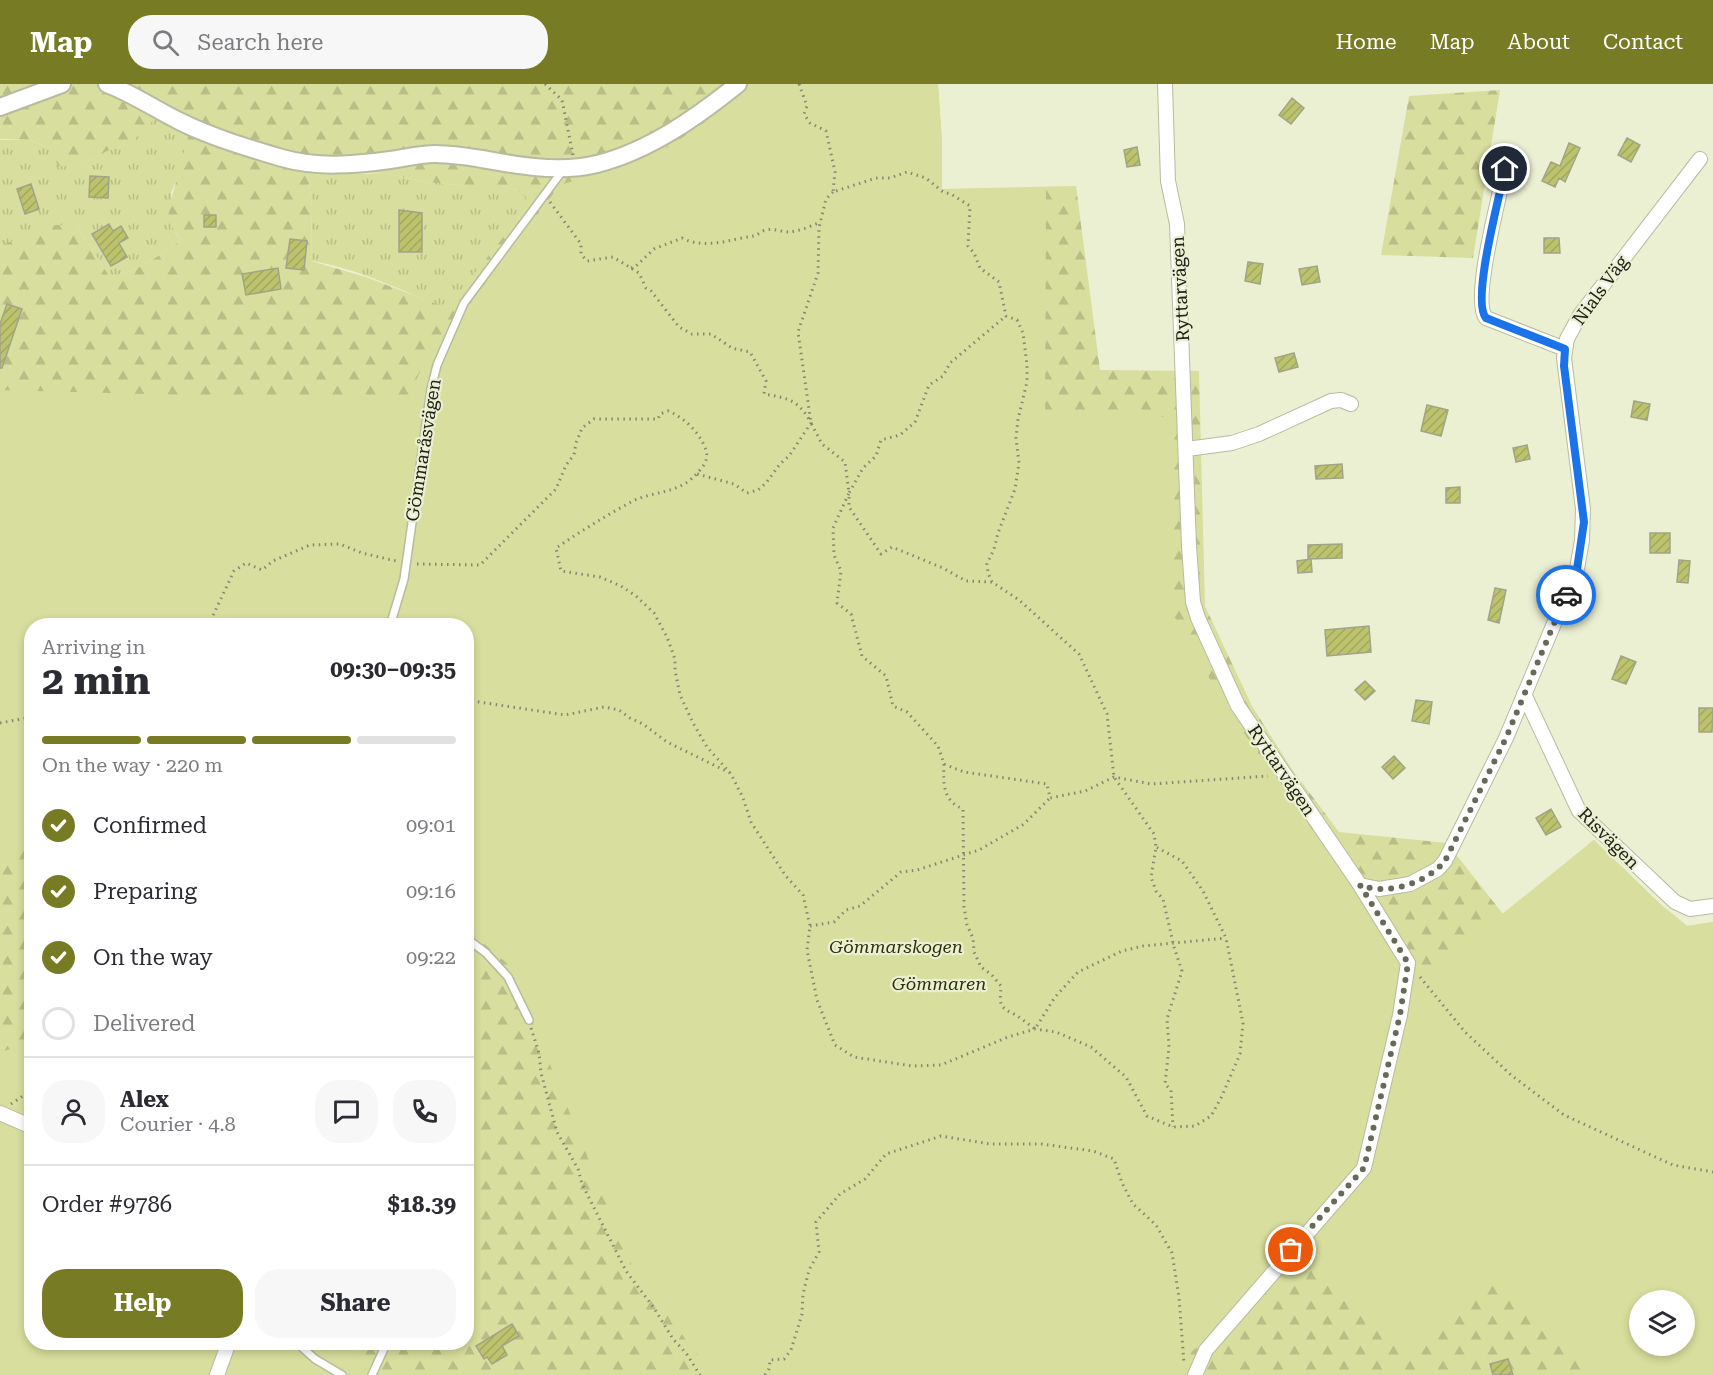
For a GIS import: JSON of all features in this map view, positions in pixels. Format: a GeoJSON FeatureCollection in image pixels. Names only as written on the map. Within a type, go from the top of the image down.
{"type":"FeatureCollection","features":[{"type":"Feature","properties":{"kind":"street"},"geometry":{"type":"LineString","coordinates":[[0,107],[62,84]]}},
{"type":"Feature","properties":{"kind":"street"},"geometry":{"type":"LineString","coordinates":[[107,84],[124,90],[179,121],[281,158],[306,164],[371,163],[433,154],[471,156],[536,168],[596,165],[617,158],[656,140],[683,124],[738,84]]}},
{"type":"Feature","properties":{"kind":"street","name":"Ryttarvägen"},"geometry":{"type":"LineString","coordinates":[[1165,84],[1168,181],[1177,224],[1189,546],[1191,585],[1196,610],[1238,706],[1360,885],[1408,963]]}},
{"type":"Feature","properties":{"kind":"street","name":"Nials Väg"},"geometry":{"type":"LineString","coordinates":[[1360,885],[1379,889],[1410,884],[1438,869],[1451,850],[1524,694],[1577,569],[1582,540],[1583,509],[1564,366],[1567,339],[1580,315],[1700,159]]}},
{"type":"Feature","properties":{"kind":"street"},"geometry":{"type":"LineString","coordinates":[[1505,169],[1483,277],[1481,308],[1486,318],[1565,349]]}},
{"type":"Feature","properties":{"kind":"street"},"geometry":{"type":"LineString","coordinates":[[1187,449],[1232,443],[1259,434],[1332,401],[1341,400],[1351,404]]}},
{"type":"Feature","properties":{"kind":"street","name":"Risvägen"},"geometry":{"type":"LineString","coordinates":[[1524,694],[1582,816],[1675,902],[1690,909],[1713,906]]}},
{"type":"Feature","properties":{"kind":"street"},"geometry":{"type":"LineString","coordinates":[[1190,1374],[1206,1350],[1364,1168],[1397,1026],[1408,963]]}},
{"type":"Feature","properties":{"kind":"street"},"geometry":{"type":"LineString","coordinates":[[4,1109],[24,1122]]}},
{"type":"Feature","properties":{"kind":"street"},"geometry":{"type":"LineString","coordinates":[[217,1375],[226,1350]]}},
{"type":"Feature","properties":{"kind":"lane","name":"Gömmaråsvägen"},"geometry":{"type":"LineString","coordinates":[[392,618],[406,564],[431,389],[437,365],[464,303],[544,196],[570,168]]}},
{"type":"Feature","properties":{"kind":"lane"},"geometry":{"type":"LineString","coordinates":[[474,944],[486,953],[508,977],[529,1020]]}},
{"type":"Feature","properties":{"kind":"lane"},"geometry":{"type":"LineString","coordinates":[[305,1350],[315,1359],[342,1375]]}},
{"type":"Feature","properties":{"kind":"lane"},"geometry":{"type":"LineString","coordinates":[[372,1375],[383,1350]]}},
{"type":"Feature","properties":{"kind":"path"},"geometry":{"type":"LineString","coordinates":[[545,84],[562,100],[570,168]]}},
{"type":"Feature","properties":{"kind":"path"},"geometry":{"type":"LineString","coordinates":[[799,84],[807,106],[804,114],[810,123],[826,131],[835,172],[832,192]]}},
{"type":"Feature","properties":{"kind":"path"},"geometry":{"type":"LineString","coordinates":[[697,474],[734,484],[747,493],[758,490],[789,456],[811,423],[798,332],[818,273],[821,222],[826,199],[832,192],[876,178],[890,178],[907,172],[926,178],[943,192],[951,194],[970,206],[968,246],[974,253],[980,268],[999,282],[1006,316]]}},
{"type":"Feature","properties":{"kind":"path"},"geometry":{"type":"LineString","coordinates":[[544,196],[556,208],[581,244],[581,254],[587,261],[613,257],[639,273],[645,288],[651,291],[679,327],[692,334],[711,334],[732,348],[750,352],[766,381],[764,394],[787,397],[804,410],[822,444],[845,462],[849,507],[881,555],[892,547],[944,568],[966,580],[992,582],[1019,600],[1079,654],[1107,714],[1114,777],[1154,834],[1156,847],[1151,876],[1156,891],[1163,899],[1182,970],[1167,1019],[1168,1047],[1165,1084],[1171,1090],[1173,1127]]}},
{"type":"Feature","properties":{"kind":"path"},"geometry":{"type":"LineString","coordinates":[[630,268],[635,267],[654,249],[682,238],[690,242],[712,244],[725,240],[737,240],[745,236],[756,236],[765,230],[789,232],[821,222]]}},
{"type":"Feature","properties":{"kind":"path"},"geometry":{"type":"LineString","coordinates":[[1006,316],[950,363],[943,376],[929,385],[915,422],[900,435],[881,440],[876,456],[863,468],[833,528],[834,555],[841,571],[837,603],[851,614],[862,656],[886,676],[893,706],[908,712],[938,746],[944,764],[946,793],[954,806],[963,809],[964,907],[967,925],[974,938],[974,952],[981,967],[1001,986],[1000,1004],[1006,1012],[1015,1014],[1035,1029]]}},
{"type":"Feature","properties":{"kind":"path"},"geometry":{"type":"LineString","coordinates":[[992,582],[987,564],[1015,489],[1019,463],[1016,438],[1018,418],[1028,382],[1023,333],[1017,321],[1006,316]]}},
{"type":"Feature","properties":{"kind":"path"},"geometry":{"type":"LineString","coordinates":[[212,618],[234,571],[246,563],[262,570],[273,561],[310,545],[340,544],[362,554],[406,564],[480,565],[556,489],[566,465],[574,455],[582,428],[594,419],[658,418],[660,414],[668,411],[683,417],[701,438],[708,453],[705,464],[693,479],[670,491],[634,500],[556,548],[561,571],[600,577],[621,586],[654,613],[671,646],[680,695],[693,723],[707,747],[731,774],[744,798],[751,822],[785,875],[802,895],[810,926],[807,950],[817,1000],[835,1045],[854,1057],[912,1066],[941,1065],[1008,1037],[1035,1029],[1056,1032],[1091,1047],[1126,1077],[1147,1116],[1173,1127],[1195,1126],[1211,1116],[1222,1096],[1240,1054],[1243,1023],[1226,938],[1203,891],[1182,861],[1156,847]]}},
{"type":"Feature","properties":{"kind":"path"},"geometry":{"type":"LineString","coordinates":[[474,701],[565,715],[604,707],[620,710],[667,742],[731,774]]}},
{"type":"Feature","properties":{"kind":"path"},"geometry":{"type":"LineString","coordinates":[[0,723],[24,718]]}},
{"type":"Feature","properties":{"kind":"path"},"geometry":{"type":"LineString","coordinates":[[944,764],[964,772],[1047,784],[1050,798]]}},
{"type":"Feature","properties":{"kind":"path"},"geometry":{"type":"LineString","coordinates":[[810,926],[834,922],[846,910],[860,906],[901,872],[917,870],[979,850],[1024,824],[1050,798],[1085,791],[1114,777],[1151,784],[1286,775]]}},
{"type":"Feature","properties":{"kind":"path"},"geometry":{"type":"LineString","coordinates":[[1035,1029],[1055,997],[1078,972],[1122,951],[1173,942],[1226,938]]}},
{"type":"Feature","properties":{"kind":"path"},"geometry":{"type":"LineString","coordinates":[[1408,963],[1465,1032],[1511,1075],[1564,1115],[1673,1165],[1713,1172]]}},
{"type":"Feature","properties":{"kind":"path"},"geometry":{"type":"LineString","coordinates":[[529,1020],[557,1132],[578,1169],[582,1184],[626,1272],[700,1375]]}},
{"type":"Feature","properties":{"kind":"path"},"geometry":{"type":"LineString","coordinates":[[4,1109],[24,1095]]}},
{"type":"Feature","properties":{"kind":"path"},"geometry":{"type":"LineString","coordinates":[[765,1375],[769,1369],[770,1360],[784,1359],[791,1350],[802,1314],[803,1294],[809,1270],[819,1252],[816,1222],[840,1194],[865,1179],[886,1154],[940,1136],[990,1144],[1041,1144],[1093,1151],[1114,1159],[1122,1183],[1133,1204],[1155,1225],[1172,1253],[1190,1374]]}},
{"type":"Feature","properties":{"kind":"green space","name":"Gömmaren"},"geometry":{"type":"Polygon","coordinates":[[[0,84],[938,84],[942,189],[1076,186],[1100,370],[1199,371],[1205,606],[1252,706],[1291,768],[1339,832],[1447,843],[1503,914],[1594,840],[1660,904],[1687,926],[1713,922],[1713,1375],[0,1375],[0,244],[52,225],[76,225],[109,276],[127,272],[157,257],[181,240],[168,221],[169,208],[190,129],[157,114],[149,126],[129,144],[107,151],[81,166],[58,166],[51,149],[27,139],[0,139],[0,84]],[[308,171],[312,209],[311,261],[366,277],[447,308],[529,205],[524,193],[502,186],[426,182],[385,173],[308,171]]]}},
{"type":"Feature","properties":{"kind":"green space","name":"Gömmaren"},"geometry":{"type":"Polygon","coordinates":[[[756,84],[938,84],[942,189],[1046,188],[1045,411],[1167,417],[1170,609],[1227,709],[1419,981],[1594,840],[1660,904],[1687,926],[1713,922],[1713,1375],[1576,1375],[1584,1365],[1484,1278],[1415,1357],[1303,1260],[1292,1272],[1186,1356],[1188,1375],[699,1375],[708,1369],[634,1271],[510,966],[474,935],[474,618],[24,618],[24,850],[0,849],[0,390],[407,401],[422,367],[560,185],[613,169],[665,149],[728,107],[756,84]]]}},
{"type":"Feature","properties":{"kind":"green space"},"geometry":{"type":"Polygon","coordinates":[[[1500,90],[1473,258],[1381,255],[1409,96],[1500,90]]]}},
{"type":"Feature","properties":{"kind":"green space"},"geometry":{"type":"Polygon","coordinates":[[[157,114],[190,129],[180,171],[171,193],[175,232],[181,240],[137,268],[109,276],[76,225],[0,244],[0,140],[27,139],[81,166],[107,151],[129,144],[157,114]]]}},
{"type":"Feature","properties":{"kind":"green space"},"geometry":{"type":"Polygon","coordinates":[[[308,171],[385,173],[426,182],[502,186],[524,193],[530,204],[447,309],[363,275],[311,261],[312,209],[308,171]]]}},
{"type":"Feature","properties":{"kind":"green space"},"geometry":{"type":"Polygon","coordinates":[[[24,1045],[24,1350],[351,1350],[371,1375],[0,1375],[0,1052],[24,1045]]]}},
{"type":"Feature","properties":{"kind":"building"},"geometry":{"type":"Polygon","coordinates":[[[1292,98],[1304,108],[1291,124],[1279,115],[1292,98]]]}},
{"type":"Feature","properties":{"kind":"building"},"geometry":{"type":"Polygon","coordinates":[[[1627,138],[1640,145],[1631,162],[1618,155],[1627,138]]]}},
{"type":"Feature","properties":{"kind":"building"},"geometry":{"type":"Polygon","coordinates":[[[1569,143],[1580,148],[1565,182],[1559,178],[1555,187],[1542,181],[1551,162],[1560,166],[1569,143]]]}},
{"type":"Feature","properties":{"kind":"building"},"geometry":{"type":"Polygon","coordinates":[[[1137,147],[1140,165],[1127,167],[1124,150],[1137,147]]]}},
{"type":"Feature","properties":{"kind":"building"},"geometry":{"type":"Polygon","coordinates":[[[90,176],[109,177],[108,198],[89,197],[90,176]]]}},
{"type":"Feature","properties":{"kind":"building"},"geometry":{"type":"Polygon","coordinates":[[[31,184],[39,209],[25,214],[17,189],[31,184]]]}},
{"type":"Feature","properties":{"kind":"building"},"geometry":{"type":"Polygon","coordinates":[[[399,210],[422,213],[422,252],[399,252],[399,210]]]}},
{"type":"Feature","properties":{"kind":"building"},"geometry":{"type":"Polygon","coordinates":[[[204,215],[216,215],[216,227],[204,227],[204,215]]]}},
{"type":"Feature","properties":{"kind":"building"},"geometry":{"type":"Polygon","coordinates":[[[109,224],[113,231],[121,226],[128,238],[119,243],[127,257],[111,266],[92,234],[109,224]]]}},
{"type":"Feature","properties":{"kind":"building"},"geometry":{"type":"Polygon","coordinates":[[[1544,238],[1559,238],[1560,253],[1544,253],[1544,238]]]}},
{"type":"Feature","properties":{"kind":"building"},"geometry":{"type":"Polygon","coordinates":[[[290,239],[307,241],[304,270],[286,268],[290,239]]]}},
{"type":"Feature","properties":{"kind":"building"},"geometry":{"type":"Polygon","coordinates":[[[1248,262],[1263,264],[1260,284],[1245,281],[1248,262]]]}},
{"type":"Feature","properties":{"kind":"building"},"geometry":{"type":"Polygon","coordinates":[[[1317,266],[1320,282],[1302,285],[1299,269],[1317,266]]]}},
{"type":"Feature","properties":{"kind":"building"},"geometry":{"type":"Polygon","coordinates":[[[278,268],[281,289],[246,295],[242,274],[278,268]]]}},
{"type":"Feature","properties":{"kind":"building"},"geometry":{"type":"Polygon","coordinates":[[[7,304],[22,309],[2,368],[0,368],[0,324],[7,304]]]}},
{"type":"Feature","properties":{"kind":"building"},"geometry":{"type":"Polygon","coordinates":[[[1294,353],[1298,367],[1279,372],[1275,358],[1294,353]]]}},
{"type":"Feature","properties":{"kind":"building"},"geometry":{"type":"Polygon","coordinates":[[[1634,401],[1650,404],[1647,420],[1631,417],[1634,401]]]}},
{"type":"Feature","properties":{"kind":"building"},"geometry":{"type":"Polygon","coordinates":[[[1427,405],[1448,410],[1441,436],[1421,431],[1427,405]]]}},
{"type":"Feature","properties":{"kind":"building"},"geometry":{"type":"Polygon","coordinates":[[[1527,445],[1530,459],[1516,462],[1513,448],[1527,445]]]}},
{"type":"Feature","properties":{"kind":"building"},"geometry":{"type":"Polygon","coordinates":[[[1342,464],[1343,478],[1316,479],[1315,466],[1342,464]]]}},
{"type":"Feature","properties":{"kind":"building"},"geometry":{"type":"Polygon","coordinates":[[[1460,487],[1460,503],[1446,503],[1446,488],[1460,487]]]}},
{"type":"Feature","properties":{"kind":"building"},"geometry":{"type":"Polygon","coordinates":[[[1650,533],[1670,533],[1670,553],[1650,553],[1650,533]]]}},
{"type":"Feature","properties":{"kind":"building"},"geometry":{"type":"Polygon","coordinates":[[[1342,544],[1342,558],[1308,559],[1308,545],[1342,544]]]}},
{"type":"Feature","properties":{"kind":"building"},"geometry":{"type":"Polygon","coordinates":[[[1311,559],[1312,572],[1298,573],[1297,561],[1311,559]]]}},
{"type":"Feature","properties":{"kind":"building"},"geometry":{"type":"Polygon","coordinates":[[[1679,560],[1690,561],[1688,583],[1677,582],[1679,560]]]}},
{"type":"Feature","properties":{"kind":"building"},"geometry":{"type":"Polygon","coordinates":[[[1495,588],[1506,590],[1499,623],[1488,620],[1495,588]]]}},
{"type":"Feature","properties":{"kind":"building"},"geometry":{"type":"Polygon","coordinates":[[[1369,626],[1371,652],[1327,656],[1325,630],[1369,626]]]}},
{"type":"Feature","properties":{"kind":"building"},"geometry":{"type":"Polygon","coordinates":[[[1621,656],[1636,662],[1626,684],[1612,679],[1621,656]]]}},
{"type":"Feature","properties":{"kind":"building"},"geometry":{"type":"Polygon","coordinates":[[[1365,681],[1375,691],[1365,700],[1355,690],[1365,681]]]}},
{"type":"Feature","properties":{"kind":"building"},"geometry":{"type":"Polygon","coordinates":[[[1416,700],[1432,702],[1429,724],[1412,721],[1416,700]]]}},
{"type":"Feature","properties":{"kind":"building"},"geometry":{"type":"Polygon","coordinates":[[[1699,708],[1713,708],[1712,732],[1699,732],[1699,708]]]}},
{"type":"Feature","properties":{"kind":"building"},"geometry":{"type":"Polygon","coordinates":[[[1394,756],[1405,768],[1393,779],[1382,767],[1394,756]]]}},
{"type":"Feature","properties":{"kind":"building"},"geometry":{"type":"Polygon","coordinates":[[[1551,809],[1561,827],[1546,835],[1536,818],[1551,809]]]}},
{"type":"Feature","properties":{"kind":"building"},"geometry":{"type":"Polygon","coordinates":[[[512,1324],[519,1336],[502,1346],[507,1355],[492,1364],[487,1357],[484,1359],[476,1346],[512,1324]]]}},
{"type":"Feature","properties":{"kind":"building"},"geometry":{"type":"Polygon","coordinates":[[[1508,1359],[1513,1375],[1493,1375],[1490,1364],[1508,1359]]]}},
{"type":"Feature","properties":{"kind":"way so far"},"geometry":{"type":"LineString","coordinates":[[1291,1250],[1364,1168],[1400,1015],[1407,959],[1360,885],[1379,889],[1410,884],[1438,869],[1445,861],[1506,738],[1566,595]]}},
{"type":"Feature","properties":{"kind":"route"},"geometry":{"type":"LineString","coordinates":[[1505,169],[1483,277],[1481,308],[1486,318],[1565,349],[1564,366],[1584,522],[1577,569],[1566,595]]}},
{"type":"Feature","properties":{"kind":"park label","name":"Gömmarskogen"},"geometry":{"type":"Point","coordinates":[896,946]}}]}
